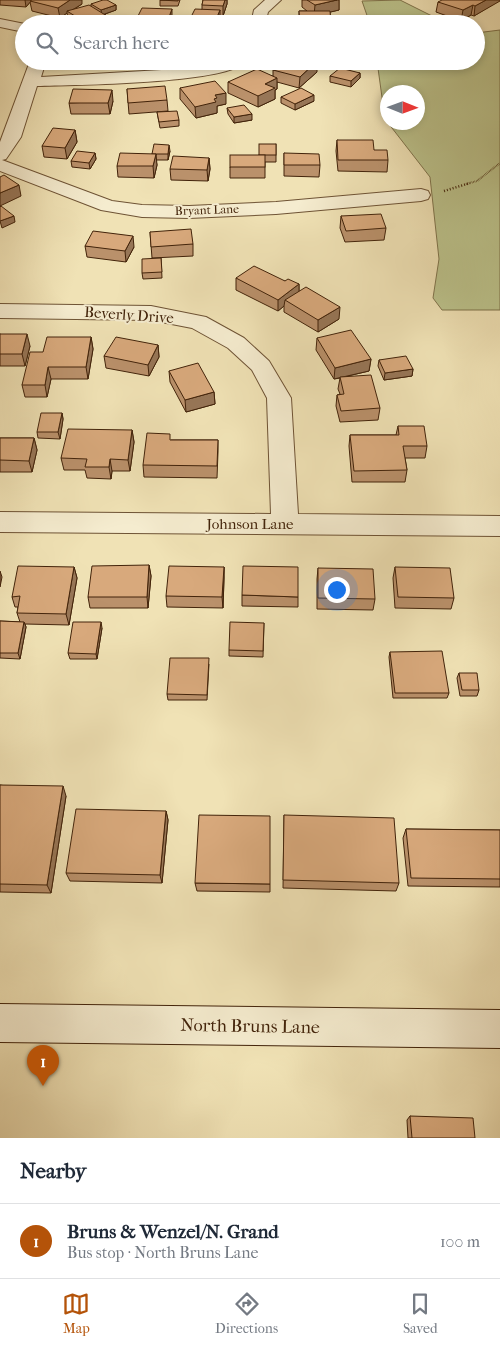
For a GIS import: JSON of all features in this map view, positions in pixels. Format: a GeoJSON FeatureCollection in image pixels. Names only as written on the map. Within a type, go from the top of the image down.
{"type":"FeatureCollection","features":[{"type":"Feature","properties":{"kind":"street"},"geometry":{"type":"LineString","coordinates":[[260,15],[261,10],[274,0]]}},
{"type":"Feature","properties":{"kind":"street"},"geometry":{"type":"LineString","coordinates":[[0,23],[15,26]]}},
{"type":"Feature","properties":{"kind":"street"},"geometry":{"type":"LineString","coordinates":[[0,155],[12,138],[35,70]]}},
{"type":"Feature","properties":{"kind":"street"},"geometry":{"type":"LineString","coordinates":[[31,82],[196,73],[211,70]]}},
{"type":"Feature","properties":{"kind":"street","name":"Bryant Lane"},"geometry":{"type":"LineString","coordinates":[[0,166],[108,206],[142,211],[181,212],[276,208],[421,195]]}},
{"type":"Feature","properties":{"kind":"street","name":"Beverly Drive"},"geometry":{"type":"LineString","coordinates":[[0,312],[151,313],[198,322],[236,343],[261,366],[279,398],[285,524]]}},
{"type":"Feature","properties":{"kind":"street","name":"Johnson Lane"},"geometry":{"type":"LineString","coordinates":[[0,522],[500,526]]}},
{"type":"Feature","properties":{"kind":"street","name":"North Bruns Lane"},"geometry":{"type":"LineString","coordinates":[[0,1022],[500,1029]]}},
{"type":"Feature","properties":{"kind":"path"},"geometry":{"type":"LineString","coordinates":[[421,195],[477,181],[500,163]]}},
{"type":"Feature","properties":{"kind":"green space"},"geometry":{"type":"Polygon","coordinates":[[[400,0],[430,15],[367,15],[362,1],[400,0]]]}},
{"type":"Feature","properties":{"kind":"green space"},"geometry":{"type":"Polygon","coordinates":[[[500,30],[500,310],[442,310],[433,298],[439,259],[430,177],[394,130],[425,130],[425,85],[380,85],[378,70],[485,70],[485,32],[500,30]]]}},
{"type":"Feature","properties":{"kind":"building"},"geometry":{"type":"Polygon","coordinates":[[[70,0],[58,8],[30,1],[70,0]]]}},
{"type":"Feature","properties":{"kind":"building"},"geometry":{"type":"Polygon","coordinates":[[[103,0],[116,5],[101,10],[91,4],[103,0]]]}},
{"type":"Feature","properties":{"kind":"building"},"geometry":{"type":"Polygon","coordinates":[[[203,0],[225,0],[223,6],[202,5],[203,0]]]}},
{"type":"Feature","properties":{"kind":"building"},"geometry":{"type":"Polygon","coordinates":[[[307,0],[337,0],[315,5],[307,0]]]}},
{"type":"Feature","properties":{"kind":"building"},"geometry":{"type":"Polygon","coordinates":[[[442,0],[486,0],[463,10],[438,2],[442,0]]]}},
{"type":"Feature","properties":{"kind":"building"},"geometry":{"type":"Polygon","coordinates":[[[89,5],[105,15],[73,15],[67,11],[89,5]]]}},
{"type":"Feature","properties":{"kind":"building"},"geometry":{"type":"Polygon","coordinates":[[[142,8],[172,9],[170,15],[138,15],[142,8]]]}},
{"type":"Feature","properties":{"kind":"building"},"geometry":{"type":"Polygon","coordinates":[[[195,9],[220,10],[218,15],[192,15],[195,9]]]}},
{"type":"Feature","properties":{"kind":"building"},"geometry":{"type":"Polygon","coordinates":[[[299,11],[330,11],[330,15],[299,15],[299,11]]]}},
{"type":"Feature","properties":{"kind":"building"},"geometry":{"type":"Polygon","coordinates":[[[255,70],[259,70],[277,78],[265,84],[275,88],[258,96],[228,82],[255,70]]]}},
{"type":"Feature","properties":{"kind":"building"},"geometry":{"type":"Polygon","coordinates":[[[273,70],[307,70],[300,77],[273,70]]]}},
{"type":"Feature","properties":{"kind":"building"},"geometry":{"type":"Polygon","coordinates":[[[338,70],[360,73],[351,81],[330,76],[338,70]]]}},
{"type":"Feature","properties":{"kind":"building"},"geometry":{"type":"Polygon","coordinates":[[[215,81],[226,93],[215,95],[217,98],[214,99],[216,102],[195,107],[180,88],[215,81]]]}},
{"type":"Feature","properties":{"kind":"building"},"geometry":{"type":"Polygon","coordinates":[[[165,86],[167,100],[128,103],[127,89],[165,86]]]}},
{"type":"Feature","properties":{"kind":"building"},"geometry":{"type":"Polygon","coordinates":[[[301,88],[314,95],[295,104],[281,97],[301,88]]]}},
{"type":"Feature","properties":{"kind":"building"},"geometry":{"type":"Polygon","coordinates":[[[73,89],[112,90],[108,103],[69,103],[73,89]]]}},
{"type":"Feature","properties":{"kind":"building"},"geometry":{"type":"Polygon","coordinates":[[[244,105],[252,114],[234,117],[227,108],[244,105]]]}},
{"type":"Feature","properties":{"kind":"building"},"geometry":{"type":"Polygon","coordinates":[[[177,111],[179,120],[159,122],[157,112],[177,111]]]}},
{"type":"Feature","properties":{"kind":"building"},"geometry":{"type":"Polygon","coordinates":[[[53,128],[75,130],[65,148],[42,146],[53,128]]]}},
{"type":"Feature","properties":{"kind":"building"},"geometry":{"type":"Polygon","coordinates":[[[337,140],[373,140],[374,150],[387,150],[388,160],[338,160],[337,140]]]}},
{"type":"Feature","properties":{"kind":"building"},"geometry":{"type":"Polygon","coordinates":[[[154,144],[169,145],[168,154],[152,154],[154,144]]]}},
{"type":"Feature","properties":{"kind":"building"},"geometry":{"type":"Polygon","coordinates":[[[259,144],[276,144],[276,155],[259,155],[259,144]]]}},
{"type":"Feature","properties":{"kind":"building"},"geometry":{"type":"Polygon","coordinates":[[[77,151],[95,153],[89,163],[71,161],[77,151]]]}},
{"type":"Feature","properties":{"kind":"building"},"geometry":{"type":"Polygon","coordinates":[[[120,153],[156,154],[153,166],[117,166],[120,153]]]}},
{"type":"Feature","properties":{"kind":"building"},"geometry":{"type":"Polygon","coordinates":[[[284,153],[319,154],[320,165],[284,165],[284,153]]]}},
{"type":"Feature","properties":{"kind":"building"},"geometry":{"type":"Polygon","coordinates":[[[230,155],[265,155],[265,167],[230,167],[230,155]]]}},
{"type":"Feature","properties":{"kind":"building"},"geometry":{"type":"Polygon","coordinates":[[[173,156],[209,158],[207,170],[170,169],[173,156]]]}},
{"type":"Feature","properties":{"kind":"building"},"geometry":{"type":"Polygon","coordinates":[[[4,175],[19,185],[0,193],[0,177],[4,175]]]}},
{"type":"Feature","properties":{"kind":"building"},"geometry":{"type":"Polygon","coordinates":[[[1,206],[14,216],[0,221],[1,206]]]}},
{"type":"Feature","properties":{"kind":"building"},"geometry":{"type":"Polygon","coordinates":[[[381,214],[386,228],[346,231],[341,216],[381,214]]]}},
{"type":"Feature","properties":{"kind":"building"},"geometry":{"type":"Polygon","coordinates":[[[191,229],[193,244],[151,247],[150,232],[191,229]]]}},
{"type":"Feature","properties":{"kind":"building"},"geometry":{"type":"Polygon","coordinates":[[[93,231],[133,236],[125,251],[85,246],[93,231]]]}},
{"type":"Feature","properties":{"kind":"building"},"geometry":{"type":"Polygon","coordinates":[[[161,258],[162,272],[142,273],[142,259],[161,258]]]}},
{"type":"Feature","properties":{"kind":"building"},"geometry":{"type":"Polygon","coordinates":[[[254,266],[285,281],[288,279],[299,284],[278,300],[236,278],[254,266]]]}},
{"type":"Feature","properties":{"kind":"building"},"geometry":{"type":"Polygon","coordinates":[[[306,287],[340,307],[318,320],[285,300],[306,287]]]}},
{"type":"Feature","properties":{"kind":"building"},"geometry":{"type":"Polygon","coordinates":[[[351,330],[371,359],[335,368],[317,338],[351,330]]]}},
{"type":"Feature","properties":{"kind":"building"},"geometry":{"type":"Polygon","coordinates":[[[0,334],[27,334],[22,354],[0,354],[0,334]]]}},
{"type":"Feature","properties":{"kind":"building"},"geometry":{"type":"Polygon","coordinates":[[[47,337],[91,337],[86,367],[48,367],[45,385],[22,385],[30,352],[43,352],[47,337]]]}},
{"type":"Feature","properties":{"kind":"building"},"geometry":{"type":"Polygon","coordinates":[[[116,337],[158,345],[148,365],[104,356],[116,337]]]}},
{"type":"Feature","properties":{"kind":"building"},"geometry":{"type":"Polygon","coordinates":[[[406,356],[413,369],[385,373],[379,360],[406,356]]]}},
{"type":"Feature","properties":{"kind":"building"},"geometry":{"type":"Polygon","coordinates":[[[198,363],[214,392],[185,400],[169,371],[198,363]]]}},
{"type":"Feature","properties":{"kind":"building"},"geometry":{"type":"Polygon","coordinates":[[[371,375],[380,408],[341,411],[337,395],[344,394],[340,377],[371,375]]]}},
{"type":"Feature","properties":{"kind":"building"},"geometry":{"type":"Polygon","coordinates":[[[41,413],[62,413],[58,432],[37,432],[41,413]]]}},
{"type":"Feature","properties":{"kind":"building"},"geometry":{"type":"Polygon","coordinates":[[[398,426],[424,426],[427,446],[403,446],[407,470],[354,471],[350,435],[399,435],[398,426]]]}},
{"type":"Feature","properties":{"kind":"building"},"geometry":{"type":"Polygon","coordinates":[[[68,429],[132,430],[128,460],[110,459],[109,467],[85,467],[87,459],[61,458],[68,429]]]}},
{"type":"Feature","properties":{"kind":"building"},"geometry":{"type":"Polygon","coordinates":[[[147,433],[170,434],[170,440],[218,440],[217,466],[143,465],[147,433]]]}},
{"type":"Feature","properties":{"kind":"building"},"geometry":{"type":"Polygon","coordinates":[[[0,438],[34,438],[29,461],[0,460],[0,438]]]}},
{"type":"Feature","properties":{"kind":"building"},"geometry":{"type":"Polygon","coordinates":[[[149,565],[147,597],[88,597],[92,566],[149,565]]]}},
{"type":"Feature","properties":{"kind":"building"},"geometry":{"type":"Polygon","coordinates":[[[18,566],[74,567],[66,614],[17,613],[20,596],[12,597],[18,566]]]}},
{"type":"Feature","properties":{"kind":"building"},"geometry":{"type":"Polygon","coordinates":[[[169,566],[224,567],[222,597],[166,596],[169,566]]]}},
{"type":"Feature","properties":{"kind":"building"},"geometry":{"type":"Polygon","coordinates":[[[243,566],[298,567],[298,597],[242,595],[243,566]]]}},
{"type":"Feature","properties":{"kind":"building"},"geometry":{"type":"Polygon","coordinates":[[[395,567],[450,568],[454,598],[398,597],[395,567]]]}},
{"type":"Feature","properties":{"kind":"building"},"geometry":{"type":"Polygon","coordinates":[[[318,568],[373,569],[375,599],[318,598],[318,568]]]}},
{"type":"Feature","properties":{"kind":"building"},"geometry":{"type":"Polygon","coordinates":[[[0,621],[24,622],[18,653],[0,653],[0,621]]]}},
{"type":"Feature","properties":{"kind":"building"},"geometry":{"type":"Polygon","coordinates":[[[73,622],[101,622],[96,654],[68,653],[73,622]]]}},
{"type":"Feature","properties":{"kind":"building"},"geometry":{"type":"Polygon","coordinates":[[[230,622],[264,623],[263,651],[229,650],[230,622]]]}},
{"type":"Feature","properties":{"kind":"building"},"geometry":{"type":"Polygon","coordinates":[[[442,651],[449,693],[395,693],[390,652],[442,651]]]}},
{"type":"Feature","properties":{"kind":"building"},"geometry":{"type":"Polygon","coordinates":[[[170,658],[209,658],[207,695],[167,694],[170,658]]]}},
{"type":"Feature","properties":{"kind":"building"},"geometry":{"type":"Polygon","coordinates":[[[459,673],[477,673],[479,690],[462,690],[459,673]]]}},
{"type":"Feature","properties":{"kind":"building"},"geometry":{"type":"Polygon","coordinates":[[[0,785],[63,786],[47,885],[0,884],[0,785]]]}},
{"type":"Feature","properties":{"kind":"building"},"geometry":{"type":"Polygon","coordinates":[[[76,809],[166,811],[160,875],[66,873],[76,809]]]}},
{"type":"Feature","properties":{"kind":"building"},"geometry":{"type":"Polygon","coordinates":[[[199,815],[270,816],[270,884],[195,883],[199,815]]]}},
{"type":"Feature","properties":{"kind":"building"},"geometry":{"type":"Polygon","coordinates":[[[284,815],[394,818],[399,883],[283,880],[284,815]]]}},
{"type":"Feature","properties":{"kind":"building"},"geometry":{"type":"Polygon","coordinates":[[[406,829],[500,830],[500,879],[411,878],[406,829]]]}},
{"type":"Feature","properties":{"kind":"building"},"geometry":{"type":"Polygon","coordinates":[[[410,1116],[473,1118],[475,1138],[412,1138],[410,1116]]]}},
{"type":"Feature","properties":{"kind":"place","name":"Bruns & Wenzel/N. Grand"},"geometry":{"type":"Point","coordinates":[43,1086]}}]}
